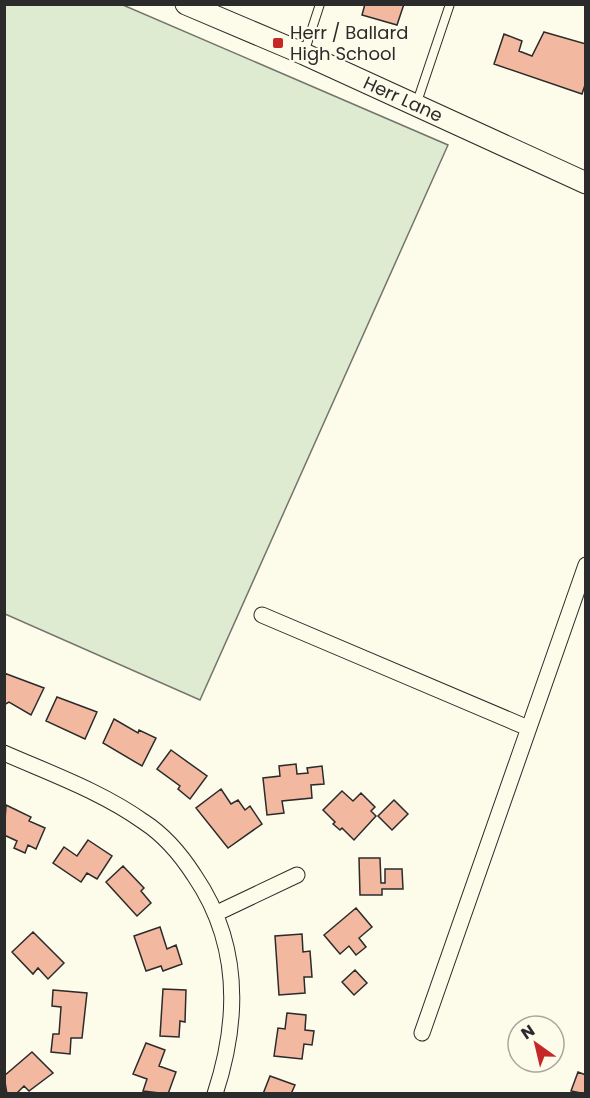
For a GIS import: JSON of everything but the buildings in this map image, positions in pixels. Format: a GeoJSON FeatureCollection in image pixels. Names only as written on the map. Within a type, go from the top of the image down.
{"type":"FeatureCollection","features":[{"type":"Feature","properties":{"kind":"main road","name":"Herr Lane"},"geometry":{"type":"LineString","coordinates":[[186,4],[304,54],[585,183]]}},
{"type":"Feature","properties":{"kind":"street"},"geometry":{"type":"LineString","coordinates":[[422,1033],[585,565]]}},
{"type":"Feature","properties":{"kind":"street"},"geometry":{"type":"LineString","coordinates":[[262,615],[528,728]]}},
{"type":"Feature","properties":{"kind":"street"},"geometry":{"type":"LineString","coordinates":[[4,753],[98,795],[147,823],[172,846],[189,867],[216,913],[232,972],[233,1009],[227,1052],[215,1094]]}},
{"type":"Feature","properties":{"kind":"street"},"geometry":{"type":"LineString","coordinates":[[216,913],[297,874]]}},
{"type":"Feature","properties":{"kind":"lane"},"geometry":{"type":"LineString","coordinates":[[304,54],[320,4]]}},
{"type":"Feature","properties":{"kind":"lane"},"geometry":{"type":"LineString","coordinates":[[415,106],[450,4]]}},
{"type":"Feature","properties":{"kind":"green space"},"geometry":{"type":"Polygon","coordinates":[[[5,4],[123,5],[448,145],[200,700],[5,614],[5,4]]]}},
{"type":"Feature","properties":{"kind":"place","name":"Herr / Ballard High School"},"geometry":{"type":"Point","coordinates":[278,43]}}]}
